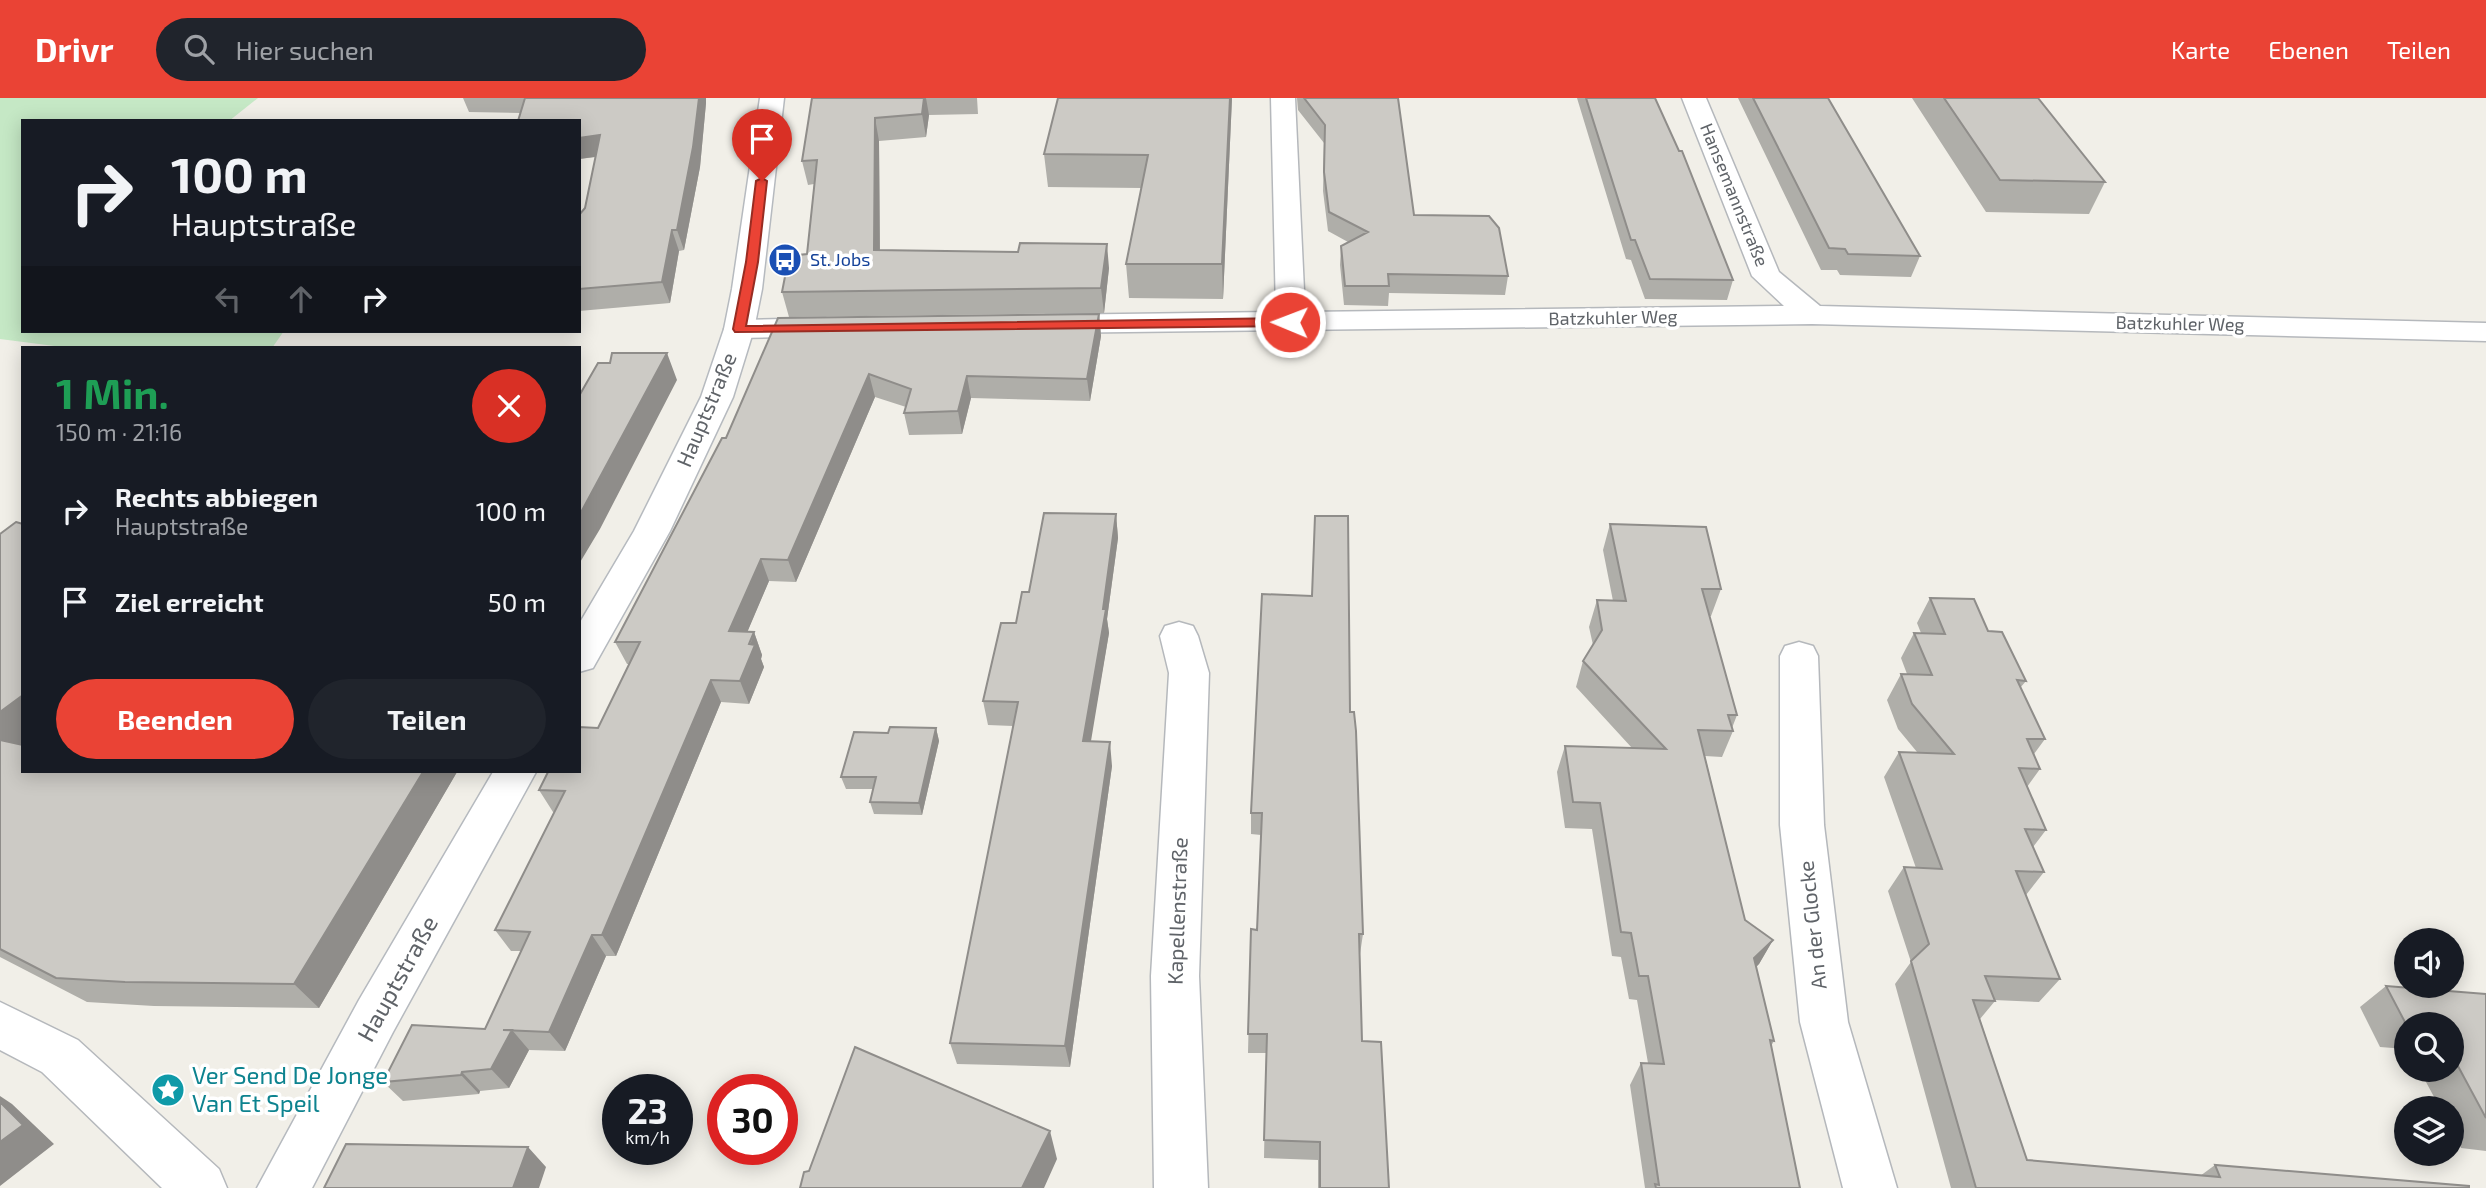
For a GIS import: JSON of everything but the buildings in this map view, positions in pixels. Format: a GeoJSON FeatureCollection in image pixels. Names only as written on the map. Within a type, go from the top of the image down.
{"type":"FeatureCollection","features":[{"type":"Feature","properties":{"kind":"street","name":"Hauptstraße"},"geometry":{"type":"LineString","coordinates":[[581,655],[652,531],[717,397],[739,329],[752,262],[772,98]]}},
{"type":"Feature","properties":{"kind":"street"},"geometry":{"type":"LineString","coordinates":[[1283,98],[1290,322]]}},
{"type":"Feature","properties":{"kind":"street","name":"Hansemannstraße"},"geometry":{"type":"LineString","coordinates":[[1694,98],[1766,276],[1812,315]]}},
{"type":"Feature","properties":{"kind":"street","name":"Batzkuhler Weg"},"geometry":{"type":"LineString","coordinates":[[1024,324],[1812,315],[2486,332]]}},
{"type":"Feature","properties":{"kind":"street"},"geometry":{"type":"LineString","coordinates":[[739,329],[846,327]]}},
{"type":"Feature","properties":{"kind":"street","name":"Kapellenstraße"},"geometry":{"type":"LineString","coordinates":[[1179,636],[1189,673],[1175,976],[1181,1188]]}},
{"type":"Feature","properties":{"kind":"street","name":"An der Glocke"},"geometry":{"type":"LineString","coordinates":[[1799,656],[1802,825],[1824,1023],[1870,1188]]}},
{"type":"Feature","properties":{"kind":"street","name":"Hauptstraße"},"geometry":{"type":"LineString","coordinates":[[284,1188],[376,1016],[514,773]]}},
{"type":"Feature","properties":{"kind":"street"},"geometry":{"type":"LineString","coordinates":[[0,1024],[60,1056],[200,1188]]}},
{"type":"Feature","properties":{"kind":"green space"},"geometry":{"type":"Polygon","coordinates":[[[0,98],[258,98],[232,119],[21,119],[21,333],[283,333],[273,346],[54,346],[0,339],[0,98]]]}},
{"type":"Feature","properties":{"kind":"place","name":"St. Jobs"},"geometry":{"type":"Point","coordinates":[785,260]}},
{"type":"Feature","properties":{"kind":"place","name":"Ver Send De Jonge Van Et Speil"},"geometry":{"type":"Point","coordinates":[168,1090]}},
{"type":"Feature","properties":{"kind":"route"},"geometry":{"type":"LineString","coordinates":[[762,181],[752,262],[739,329],[1290,322]]}}]}
